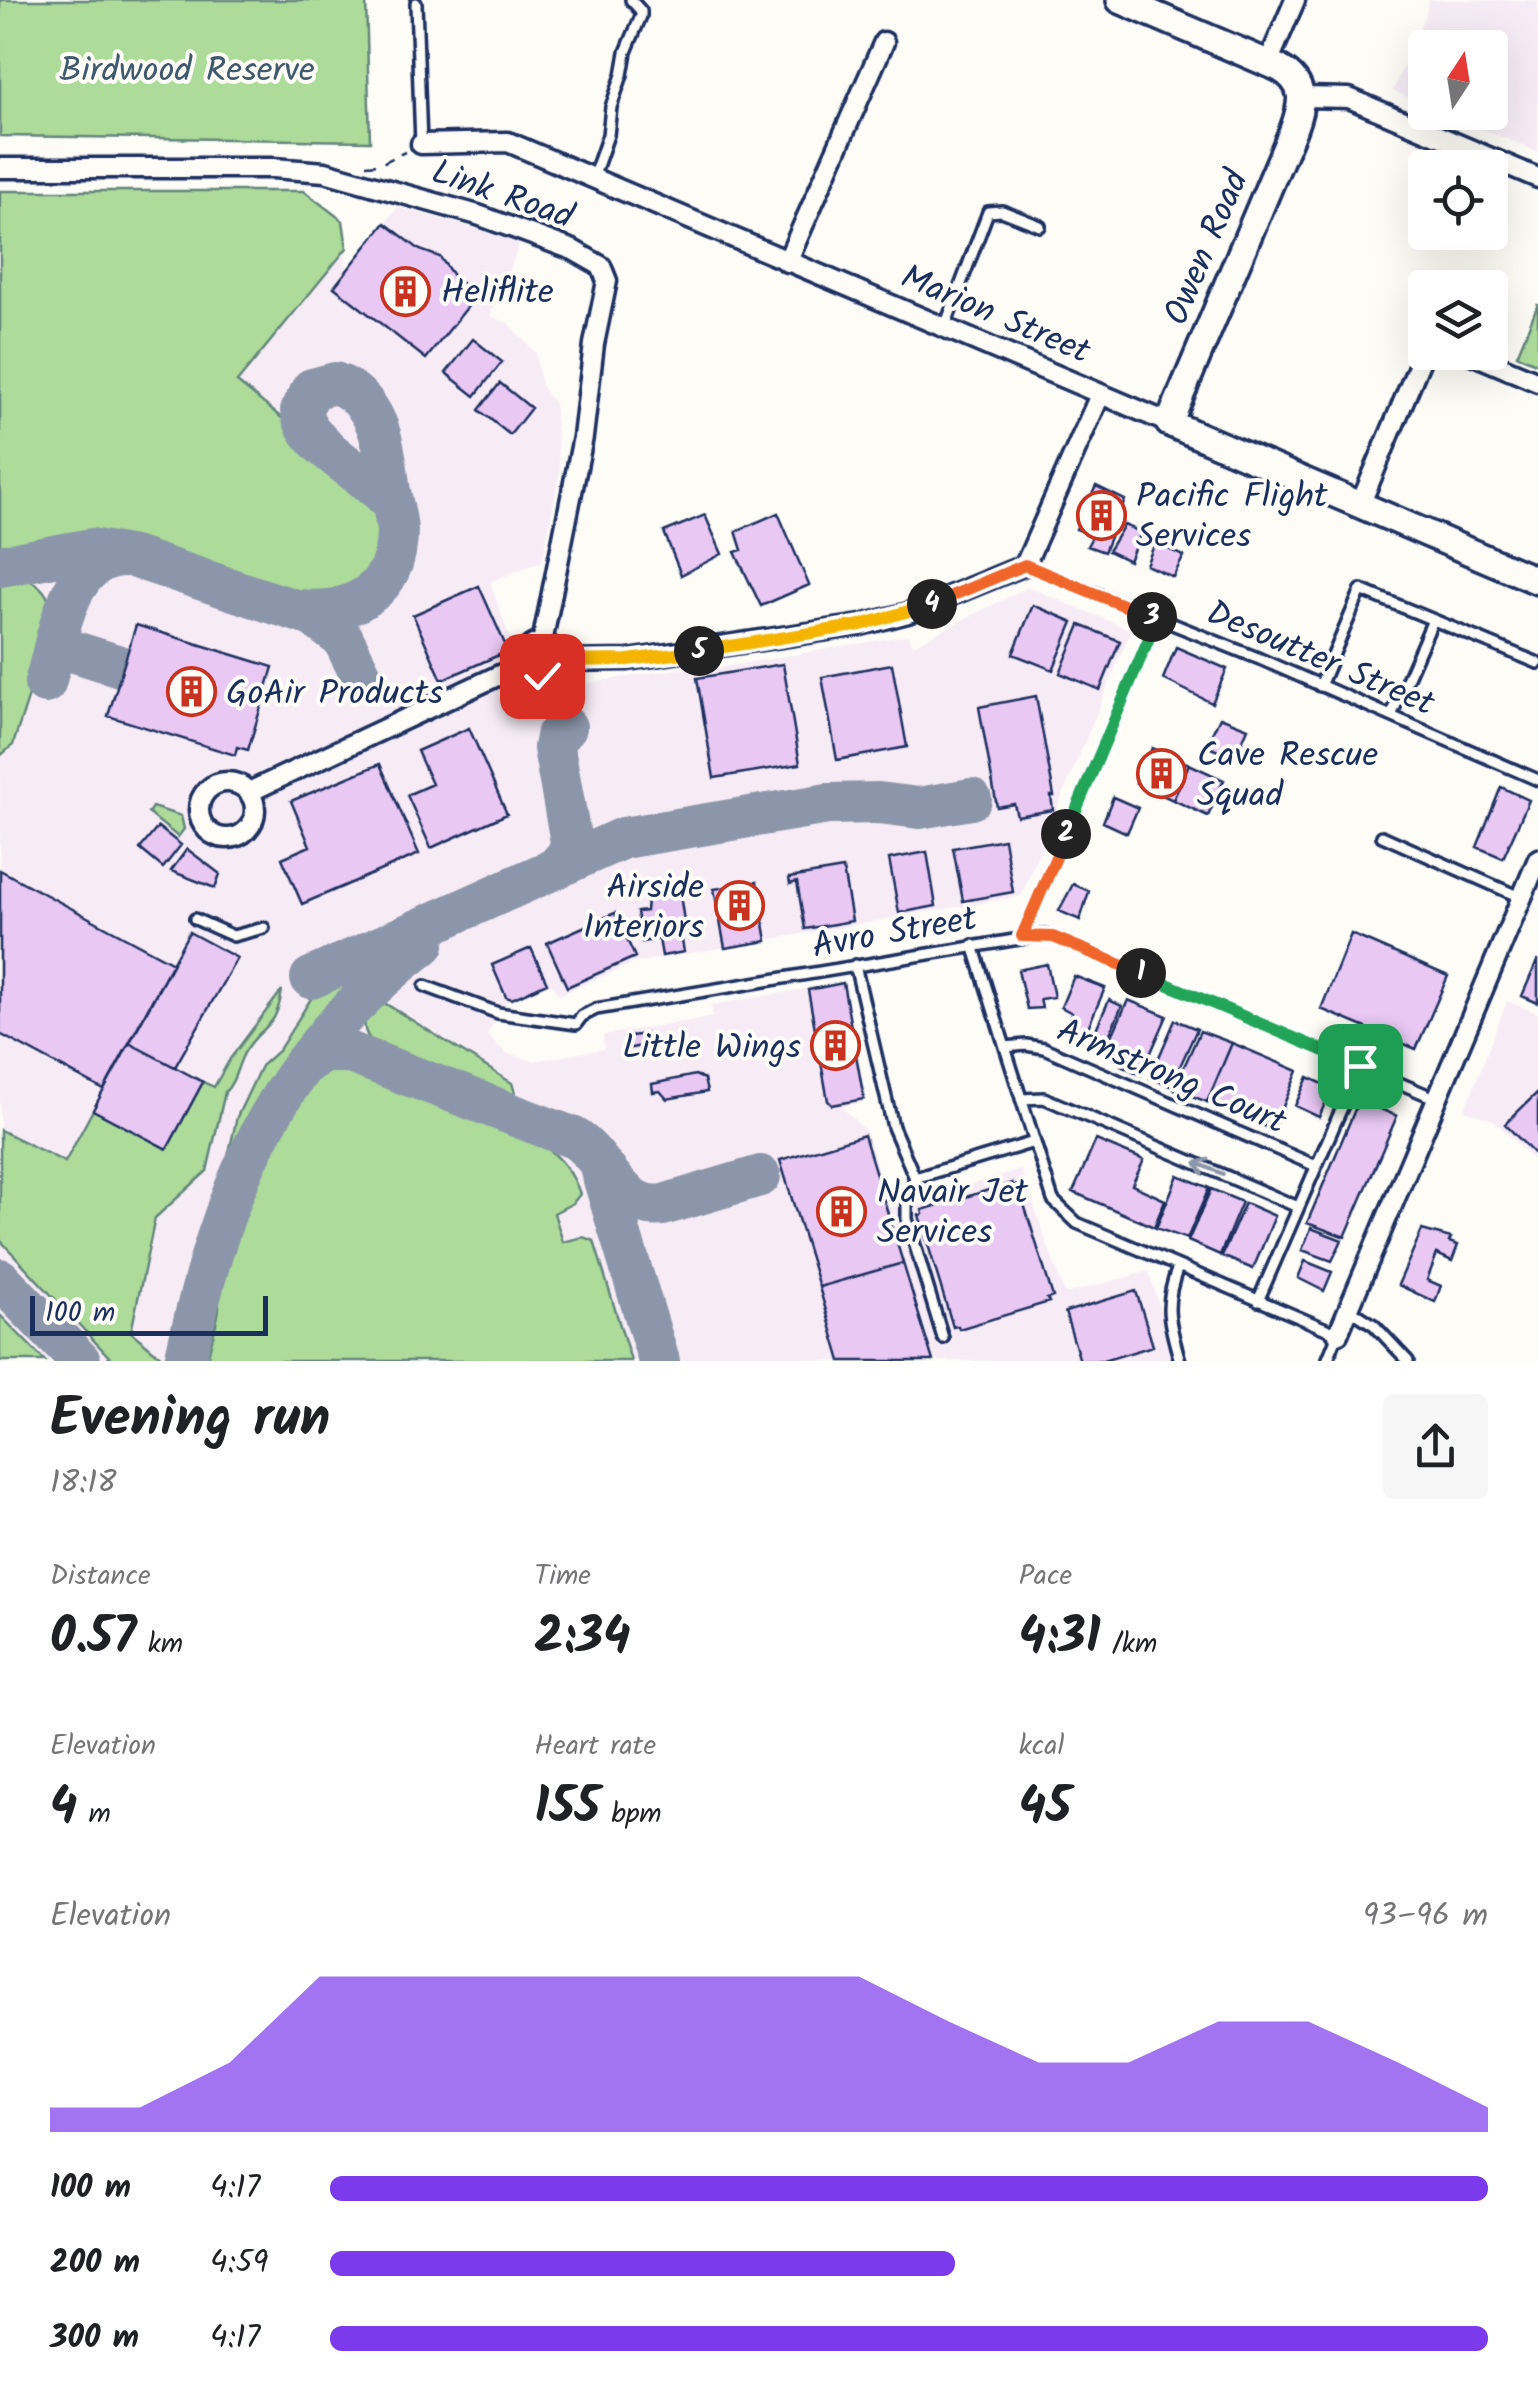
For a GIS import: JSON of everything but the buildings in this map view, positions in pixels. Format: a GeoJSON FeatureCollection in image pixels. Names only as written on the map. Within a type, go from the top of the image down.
{"type":"FeatureCollection","features":[{"type":"Feature","properties":{"kind":"main road"},"geometry":{"type":"LineString","coordinates":[[1120,0],[1268,63],[1296,79],[1302,97]]}},
{"type":"Feature","properties":{"kind":"main road","name":"Owen Road"},"geometry":{"type":"LineString","coordinates":[[1169,424],[1293,130],[1302,97]]}},
{"type":"Feature","properties":{"kind":"main road","name":"Marion Street"},"geometry":{"type":"LineString","coordinates":[[1169,424],[1538,581]]}},
{"type":"Feature","properties":{"kind":"street"},"geometry":{"type":"LineString","coordinates":[[1268,63],[1295,0]]}},
{"type":"Feature","properties":{"kind":"street"},"geometry":{"type":"LineString","coordinates":[[787,262],[884,42]]}},
{"type":"Feature","properties":{"kind":"street"},"geometry":{"type":"LineString","coordinates":[[1302,97],[1349,98],[1538,178]]}},
{"type":"Feature","properties":{"kind":"street","name":"Marion Street"},"geometry":{"type":"LineString","coordinates":[[421,144],[508,142],[1169,424]]}},
{"type":"Feature","properties":{"kind":"street","name":"Link Road"},"geometry":{"type":"LineString","coordinates":[[0,168],[273,168],[343,177],[478,215],[585,255],[601,266],[607,281],[594,344],[574,492],[542,643]]}},
{"type":"Feature","properties":{"kind":"street"},"geometry":{"type":"LineString","coordinates":[[1508,369],[1538,382]]}},
{"type":"Feature","properties":{"kind":"street"},"geometry":{"type":"LineString","coordinates":[[1360,506],[1417,370]]}},
{"type":"Feature","properties":{"kind":"street"},"geometry":{"type":"LineString","coordinates":[[558,661],[628,660],[846,628],[908,613],[1025,565],[1100,395]]}},
{"type":"Feature","properties":{"kind":"street"},"geometry":{"type":"LineString","coordinates":[[249,792],[524,663],[528,649],[542,643],[555,651],[558,661],[552,671],[542,676],[532,673],[524,663]]}},
{"type":"Feature","properties":{"kind":"street"},"geometry":{"type":"LineString","coordinates":[[1338,1334],[1538,859]]}},
{"type":"Feature","properties":{"kind":"lane"},"geometry":{"type":"LineString","coordinates":[[593,178],[608,135],[610,107],[640,16],[641,10],[631,0]]}},
{"type":"Feature","properties":{"kind":"lane"},"geometry":{"type":"LineString","coordinates":[[416,4],[421,144]]}},
{"type":"Feature","properties":{"kind":"lane"},"geometry":{"type":"LineString","coordinates":[[944,329],[988,212],[1002,211],[1040,226]]}},
{"type":"Feature","properties":{"kind":"lane","name":"Desoutter Street"},"geometry":{"type":"LineString","coordinates":[[1025,565],[1538,780]]}},
{"type":"Feature","properties":{"kind":"lane"},"geometry":{"type":"LineString","coordinates":[[1320,686],[1361,590],[1538,663]]}},
{"type":"Feature","properties":{"kind":"lane"},"geometry":{"type":"LineString","coordinates":[[1022,936],[1157,619]]}},
{"type":"Feature","properties":{"kind":"lane"},"geometry":{"type":"LineString","coordinates":[[1391,716],[1433,620]]}},
{"type":"Feature","properties":{"kind":"lane"},"geometry":{"type":"LineString","coordinates":[[1382,836],[1522,898]]}},
{"type":"Feature","properties":{"kind":"lane"},"geometry":{"type":"LineString","coordinates":[[195,920],[233,936],[264,928]]}},
{"type":"Feature","properties":{"kind":"lane","name":"Avro Street"},"geometry":{"type":"LineString","coordinates":[[425,986],[498,1013],[576,1024],[596,1008],[1022,936],[1044,936],[1062,940],[1437,1099]]}},
{"type":"Feature","properties":{"kind":"lane"},"geometry":{"type":"LineString","coordinates":[[974,945],[1053,1200],[1077,1223],[1338,1334],[1326,1361]]}},
{"type":"Feature","properties":{"kind":"lane"},"geometry":{"type":"LineString","coordinates":[[856,965],[893,1128],[915,1178],[907,1219],[943,1338]]}},
{"type":"Feature","properties":{"kind":"lane","name":"Armstrong Court"},"geometry":{"type":"LineString","coordinates":[[1006,1048],[1044,1048],[1316,1166]]}},
{"type":"Feature","properties":{"kind":"lane"},"geometry":{"type":"LineString","coordinates":[[1258,1300],[1360,1066]]}},
{"type":"Feature","properties":{"kind":"lane","name":"Armstrong Court"},"geometry":{"type":"LineString","coordinates":[[1022,1099],[1044,1098],[1298,1207]]}},
{"type":"Feature","properties":{"kind":"lane"},"geometry":{"type":"LineString","coordinates":[[915,1178],[1034,1142]]}},
{"type":"Feature","properties":{"kind":"lane"},"geometry":{"type":"LineString","coordinates":[[1178,1267],[1169,1289],[1167,1310],[1180,1361]]}},
{"type":"Feature","properties":{"kind":"lane"},"geometry":{"type":"LineString","coordinates":[[1348,1308],[1374,1325],[1408,1361]]}},
{"type":"Feature","properties":{"kind":"path"},"geometry":{"type":"LineString","coordinates":[[343,177],[355,166],[380,164],[421,144]]}},
{"type":"Feature","properties":{"kind":"shaded area"},"geometry":{"type":"Polygon","coordinates":[[[1428,0],[1538,0],[1538,152],[1486,130],[1508,130],[1508,30],[1419,30],[1428,0]]]}},
{"type":"Feature","properties":{"kind":"shaded area"},"geometry":{"type":"Polygon","coordinates":[[[1408,55],[1408,97],[1393,91],[1408,55]]]}},
{"type":"Feature","properties":{"kind":"shaded area"},"geometry":{"type":"Polygon","coordinates":[[[0,191],[342,222],[347,269],[398,207],[521,241],[490,316],[508,323],[536,353],[541,386],[554,403],[560,472],[542,561],[490,582],[514,650],[489,672],[500,697],[691,667],[695,672],[908,635],[913,645],[1028,587],[1131,630],[1021,896],[634,963],[559,995],[552,984],[506,1002],[487,1035],[506,1053],[534,1061],[604,1049],[603,1035],[713,1017],[711,1005],[845,982],[866,1101],[842,1107],[866,1132],[890,1208],[1021,1170],[1065,1294],[1149,1271],[1175,1361],[0,1361],[0,191]]]}},
{"type":"Feature","properties":{"kind":"shaded area"},"geometry":{"type":"Polygon","coordinates":[[[1507,1001],[1538,1013],[1538,1165],[1495,1121],[1465,1110],[1507,1001]]]}},
{"type":"Feature","properties":{"kind":"green space","name":"Birdwood Reserve"},"geometry":{"type":"Polygon","coordinates":[[[0,0],[366,0],[370,141],[0,136],[0,0]]]}},
{"type":"Feature","properties":{"kind":"green space"},"geometry":{"type":"Polygon","coordinates":[[[0,191],[304,191],[343,221],[347,248],[237,382],[374,492],[381,507],[386,541],[377,573],[367,586],[353,596],[335,601],[310,601],[118,538],[75,536],[0,552],[0,191]]]}},
{"type":"Feature","properties":{"kind":"green space"},"geometry":{"type":"Polygon","coordinates":[[[1538,304],[1538,364],[1517,355],[1538,304]]]}},
{"type":"Feature","properties":{"kind":"green space"},"geometry":{"type":"Polygon","coordinates":[[[12,577],[39,586],[49,601],[50,613],[13,745],[0,756],[0,580],[12,577]]]}},
{"type":"Feature","properties":{"kind":"green space"},"geometry":{"type":"Polygon","coordinates":[[[152,807],[181,816],[184,829],[178,837],[148,813],[152,807]]]}},
{"type":"Feature","properties":{"kind":"green space"},"geometry":{"type":"Polygon","coordinates":[[[347,978],[344,994],[274,1081],[227,1161],[237,1117],[261,1066],[279,1050],[312,997],[347,978]]]}},
{"type":"Feature","properties":{"kind":"green space"},"geometry":{"type":"Polygon","coordinates":[[[282,990],[273,1020],[246,1050],[225,1092],[207,1171],[155,1218],[131,1332],[164,1359],[113,1361],[0,1240],[0,1130],[65,1162],[93,1110],[167,1149],[203,1082],[214,1087],[282,990]]]}},
{"type":"Feature","properties":{"kind":"green space"},"geometry":{"type":"Polygon","coordinates":[[[378,1002],[512,1083],[516,1096],[376,1045],[367,1035],[365,1024],[378,1002]]]}},
{"type":"Feature","properties":{"kind":"green space"},"geometry":{"type":"Polygon","coordinates":[[[334,1069],[544,1146],[556,1156],[580,1194],[573,1203],[554,1213],[563,1242],[583,1237],[594,1241],[631,1361],[207,1361],[219,1308],[216,1289],[220,1265],[260,1162],[298,1098],[317,1077],[334,1069]]]}},
{"type":"Feature","properties":{"kind":"green space"},"geometry":{"type":"Polygon","coordinates":[[[0,1315],[45,1361],[0,1361],[0,1315]]]}},
{"type":"Feature","properties":{"kind":"taxiway"},"geometry":{"type":"LineString","coordinates":[[299,610],[337,608],[368,595],[389,569],[397,531],[385,455],[370,412],[350,390],[335,383],[312,389],[301,410],[305,424],[326,448],[392,503]]}},
{"type":"Feature","properties":{"kind":"taxiway"},"geometry":{"type":"LineString","coordinates":[[0,566],[92,549],[133,557],[313,616],[343,639],[361,675]]}},
{"type":"Feature","properties":{"kind":"taxiway"},"geometry":{"type":"LineString","coordinates":[[45,683],[61,622],[78,583],[107,559],[128,556]]}},
{"type":"Feature","properties":{"kind":"taxiway"},"geometry":{"type":"LineString","coordinates":[[56,646],[123,667]]}},
{"type":"Feature","properties":{"kind":"taxiway"},"geometry":{"type":"LineString","coordinates":[[555,869],[568,854],[571,842],[554,748],[556,737],[566,727]]}},
{"type":"Feature","properties":{"kind":"taxiway"},"geometry":{"type":"LineString","coordinates":[[311,978],[623,838],[828,804],[879,803],[919,808],[971,799]]}},
{"type":"Feature","properties":{"kind":"taxiway"},"geometry":{"type":"LineString","coordinates":[[185,1361],[217,1237],[263,1128],[293,1079],[329,1032],[373,987],[424,944]]}},
{"type":"Feature","properties":{"kind":"taxiway"},"geometry":{"type":"LineString","coordinates":[[303,1064],[324,1052],[348,1052],[574,1138],[624,1191],[648,1205],[663,1205],[760,1176]]}},
{"type":"Feature","properties":{"kind":"taxiway"},"geometry":{"type":"LineString","coordinates":[[601,1170],[659,1361]]}},
{"type":"Feature","properties":{"kind":"taxiway"},"geometry":{"type":"LineString","coordinates":[[0,1279],[80,1361]]}},
{"type":"Feature","properties":{"kind":"place","name":"Heliflite"},"geometry":{"type":"Point","coordinates":[406,291]}},
{"type":"Feature","properties":{"kind":"place","name":"Pacific Flight Services"},"geometry":{"type":"Point","coordinates":[1101,515]}},
{"type":"Feature","properties":{"kind":"place","name":"GoAir Products"},"geometry":{"type":"Point","coordinates":[191,692]}},
{"type":"Feature","properties":{"kind":"place","name":"Cave Rescue Squad"},"geometry":{"type":"Point","coordinates":[1162,774]}},
{"type":"Feature","properties":{"kind":"place","name":"Airside Interiors"},"geometry":{"type":"Point","coordinates":[739,906]}},
{"type":"Feature","properties":{"kind":"place","name":"Little Wings"},"geometry":{"type":"Point","coordinates":[836,1046]}},
{"type":"Feature","properties":{"kind":"place","name":"Navair Jet Services"},"geometry":{"type":"Point","coordinates":[842,1211]}},
{"type":"Feature","properties":{"kind":"route"},"geometry":{"type":"LineString","coordinates":[[542,676],[552,671],[558,661],[628,660],[861,625],[908,613],[1025,565],[1157,619],[1022,936],[1062,940],[1360,1066]]}}]}
